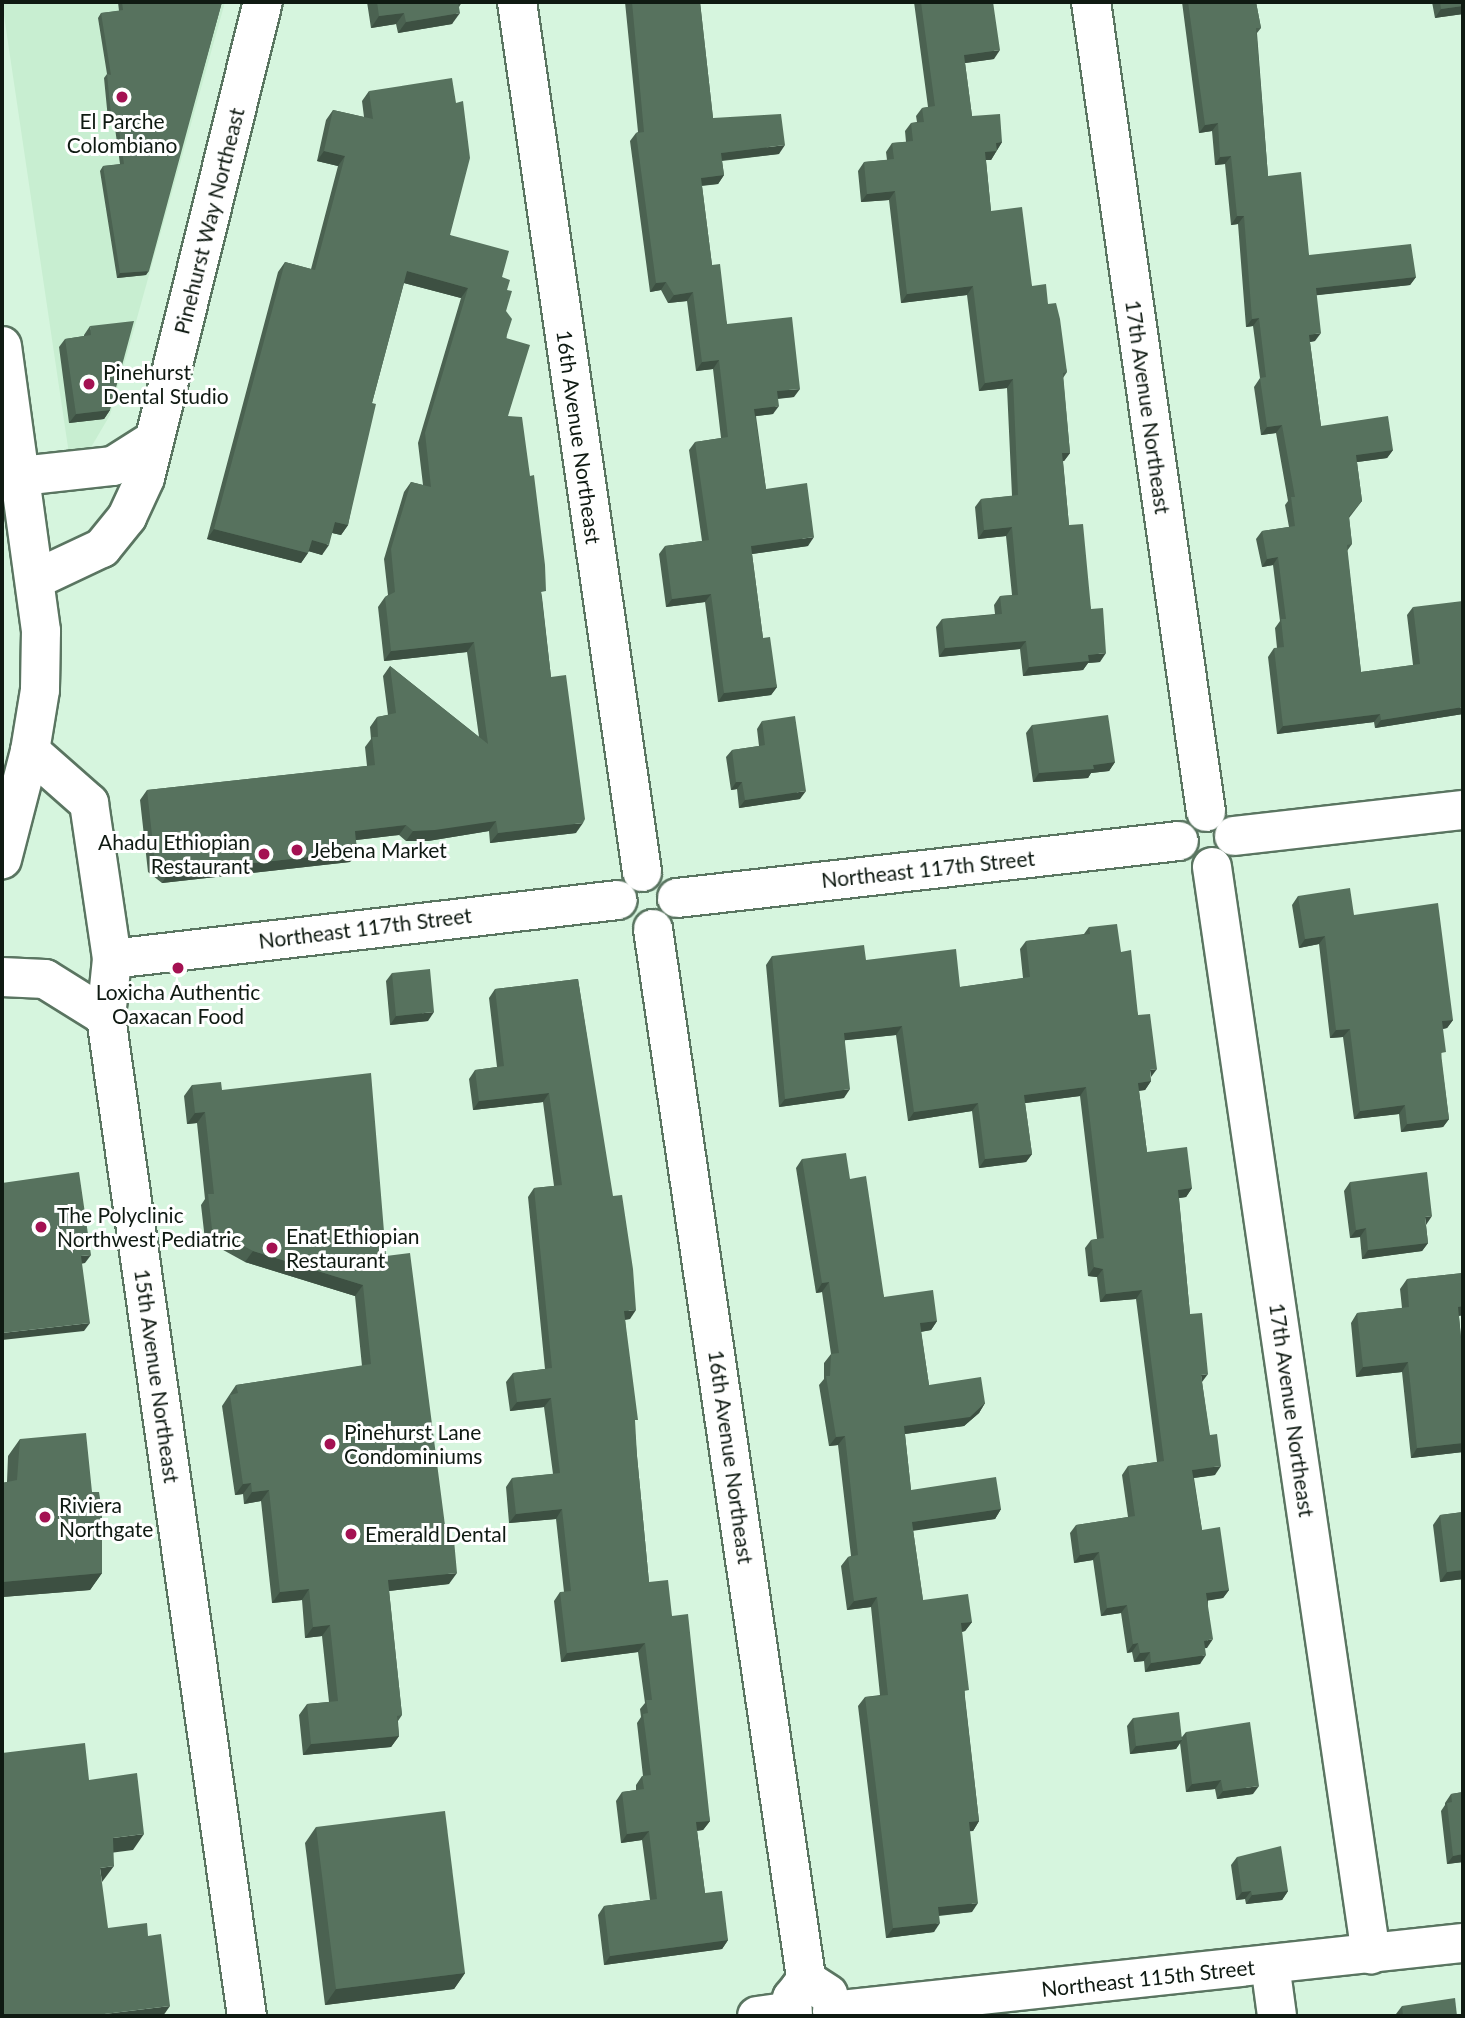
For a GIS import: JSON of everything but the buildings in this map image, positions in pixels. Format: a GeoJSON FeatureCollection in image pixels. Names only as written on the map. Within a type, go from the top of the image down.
{"type":"FeatureCollection","features":[{"type":"Feature","properties":{"kind":"street","name":"Pinehurst Way Northeast"},"geometry":{"type":"LineString","coordinates":[[36,579],[102,548],[127,517],[145,478],[263,2]]}},
{"type":"Feature","properties":{"kind":"street","name":"16th Avenue Northeast"},"geometry":{"type":"LineString","coordinates":[[517,2],[630,886]]}},
{"type":"Feature","properties":{"kind":"street","name":"17th Avenue Northeast"},"geometry":{"type":"LineString","coordinates":[[1091,2],[1220,824]]}},
{"type":"Feature","properties":{"kind":"street"},"geometry":{"type":"LineString","coordinates":[[2,346],[36,579],[40,690],[30,751],[2,859]]}},
{"type":"Feature","properties":{"kind":"street"},"geometry":{"type":"LineString","coordinates":[[21,476],[113,467],[154,440]]}},
{"type":"Feature","properties":{"kind":"street","name":"15th Avenue Northeast"},"geometry":{"type":"LineString","coordinates":[[30,751],[89,803],[112,959],[106,1017],[247,2016]]}},
{"type":"Feature","properties":{"kind":"street"},"geometry":{"type":"LineString","coordinates":[[1220,824],[1228,858],[1212,867],[1187,860],[1179,841],[1188,818],[1220,824],[1463,810]]}},
{"type":"Feature","properties":{"kind":"street","name":"Northeast 117th Street"},"geometry":{"type":"LineString","coordinates":[[677,898],[1179,841]]}},
{"type":"Feature","properties":{"kind":"street","name":"17th Avenue Northeast"},"geometry":{"type":"LineString","coordinates":[[1212,867],[1371,1954]]}},
{"type":"Feature","properties":{"kind":"street"},"geometry":{"type":"LineString","coordinates":[[668,880],[677,898],[673,916],[653,929],[631,925],[630,886],[668,880]]}},
{"type":"Feature","properties":{"kind":"street","name":"Northeast 117th Street"},"geometry":{"type":"LineString","coordinates":[[112,959],[630,886]]}},
{"type":"Feature","properties":{"kind":"street","name":"16th Avenue Northeast"},"geometry":{"type":"LineString","coordinates":[[653,929],[802,2009]]}},
{"type":"Feature","properties":{"kind":"street"},"geometry":{"type":"LineString","coordinates":[[2,977],[45,979],[106,1017]]}},
{"type":"Feature","properties":{"kind":"street","name":"Northeast 115th Street"},"geometry":{"type":"LineString","coordinates":[[802,2009],[1463,1943]]}},
{"type":"Feature","properties":{"kind":"street"},"geometry":{"type":"LineString","coordinates":[[1270,1964],[1277,2016]]}},
{"type":"Feature","properties":{"kind":"shaded area"},"geometry":{"type":"Polygon","coordinates":[[[2,2],[225,2],[110,415],[90,449],[69,454],[2,2]]]}},
{"type":"Feature","properties":{"kind":"place","name":"El Parche Colombiano"},"geometry":{"type":"Point","coordinates":[122,97]}},
{"type":"Feature","properties":{"kind":"place","name":"Pinehurst Dental Studio"},"geometry":{"type":"Point","coordinates":[89,384]}},
{"type":"Feature","properties":{"kind":"place","name":"Jebena Market"},"geometry":{"type":"Point","coordinates":[297,850]}},
{"type":"Feature","properties":{"kind":"place","name":"Ahadu Ethiopian Restaurant"},"geometry":{"type":"Point","coordinates":[264,854]}},
{"type":"Feature","properties":{"kind":"place","name":"Loxicha Authentic Oaxacan Food"},"geometry":{"type":"Point","coordinates":[178,968]}},
{"type":"Feature","properties":{"kind":"place","name":"The Polyclinic Northwest Pediatric"},"geometry":{"type":"Point","coordinates":[41,1227]}},
{"type":"Feature","properties":{"kind":"place","name":"Enat Ethiopian Restaurant"},"geometry":{"type":"Point","coordinates":[272,1248]}},
{"type":"Feature","properties":{"kind":"place","name":"Pinehurst Lane Condominiums"},"geometry":{"type":"Point","coordinates":[330,1444]}},
{"type":"Feature","properties":{"kind":"place","name":"Riviera Northgate"},"geometry":{"type":"Point","coordinates":[45,1517]}},
{"type":"Feature","properties":{"kind":"place","name":"Emerald Dental"},"geometry":{"type":"Point","coordinates":[351,1534]}}]}
